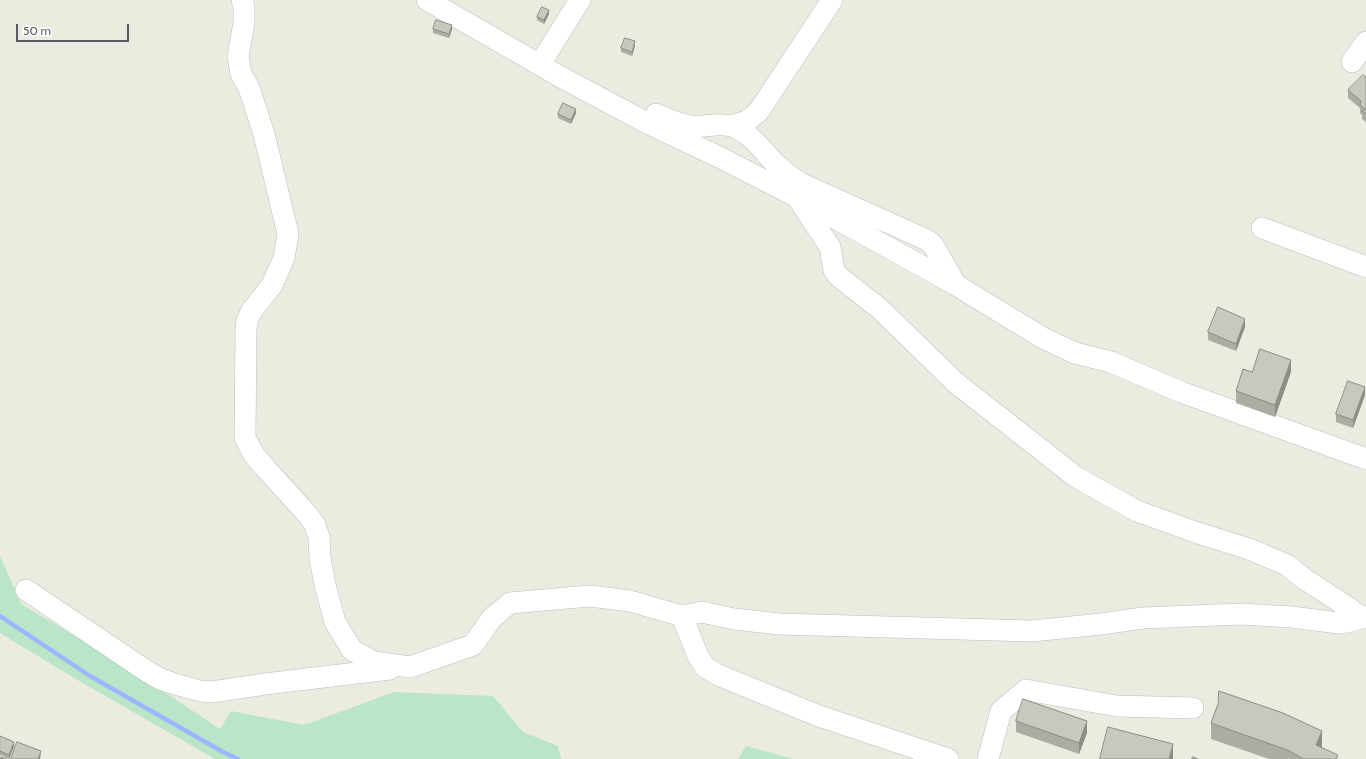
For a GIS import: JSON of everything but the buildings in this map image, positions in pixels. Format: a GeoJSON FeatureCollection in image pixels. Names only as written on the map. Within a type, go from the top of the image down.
{"type":"FeatureCollection","features":[{"type":"Feature","properties":{"kind":"street"},"geometry":{"type":"LineString","coordinates":[[242,0],[244,7],[244,23],[238,56],[241,74],[249,88],[264,134],[288,234],[284,258],[272,285],[251,312],[247,321],[245,438],[254,455],[266,470],[308,515],[315,525],[319,537],[320,558],[325,585],[335,622],[352,650],[374,662],[410,667]]}},
{"type":"Feature","properties":{"kind":"street"},"geometry":{"type":"LineString","coordinates":[[427,0],[559,76],[657,128],[721,158],[797,197],[956,285],[1043,338],[1075,353],[1111,362],[1181,392],[1366,459]]}},
{"type":"Feature","properties":{"kind":"street"},"geometry":{"type":"LineString","coordinates":[[540,64],[580,0]]}},
{"type":"Feature","properties":{"kind":"street"},"geometry":{"type":"LineString","coordinates":[[731,126],[747,121],[759,111],[832,0]]}},
{"type":"Feature","properties":{"kind":"street"},"geometry":{"type":"LineString","coordinates":[[1352,62],[1366,42]]}},
{"type":"Feature","properties":{"kind":"street"},"geometry":{"type":"LineString","coordinates":[[559,76],[591,83],[672,121],[691,126],[719,124],[731,126],[740,130],[785,173],[800,182],[927,240],[933,245],[956,285]]}},
{"type":"Feature","properties":{"kind":"street"},"geometry":{"type":"LineString","coordinates":[[797,197],[830,247],[834,270],[838,276],[879,308],[956,383],[1076,477],[1137,511],[1195,532],[1249,548],[1287,565],[1303,578],[1364,617]]}},
{"type":"Feature","properties":{"kind":"street"},"geometry":{"type":"LineString","coordinates":[[1262,228],[1366,267]]}},
{"type":"Feature","properties":{"kind":"street"},"geometry":{"type":"LineString","coordinates":[[26,590],[160,679],[200,691],[212,692],[265,684],[410,667],[473,646],[492,618],[510,603],[590,596],[630,601],[682,616],[702,612],[734,619],[779,624],[1032,631],[1143,618],[1241,614],[1339,622],[1352,621],[1364,617]]}},
{"type":"Feature","properties":{"kind":"street"},"geometry":{"type":"LineString","coordinates":[[682,616],[698,656],[705,667],[718,675],[819,716],[948,759]]}},
{"type":"Feature","properties":{"kind":"street"},"geometry":{"type":"LineString","coordinates":[[988,759],[1001,711],[1026,690],[1117,706],[1193,708]]}},
{"type":"Feature","properties":{"kind":"green space"},"geometry":{"type":"Polygon","coordinates":[[[0,556],[21,604],[124,665],[220,729],[231,711],[304,725],[394,692],[493,696],[523,732],[558,746],[561,759],[215,759],[76,679],[0,633],[0,556]]]}},
{"type":"Feature","properties":{"kind":"green space"},"geometry":{"type":"Polygon","coordinates":[[[746,746],[794,759],[738,759],[746,746]]]}},
{"type":"Feature","properties":{"kind":"waterway"},"geometry":{"type":"LineString","coordinates":[[0,616],[90,676],[223,752],[238,759]]}}]}
